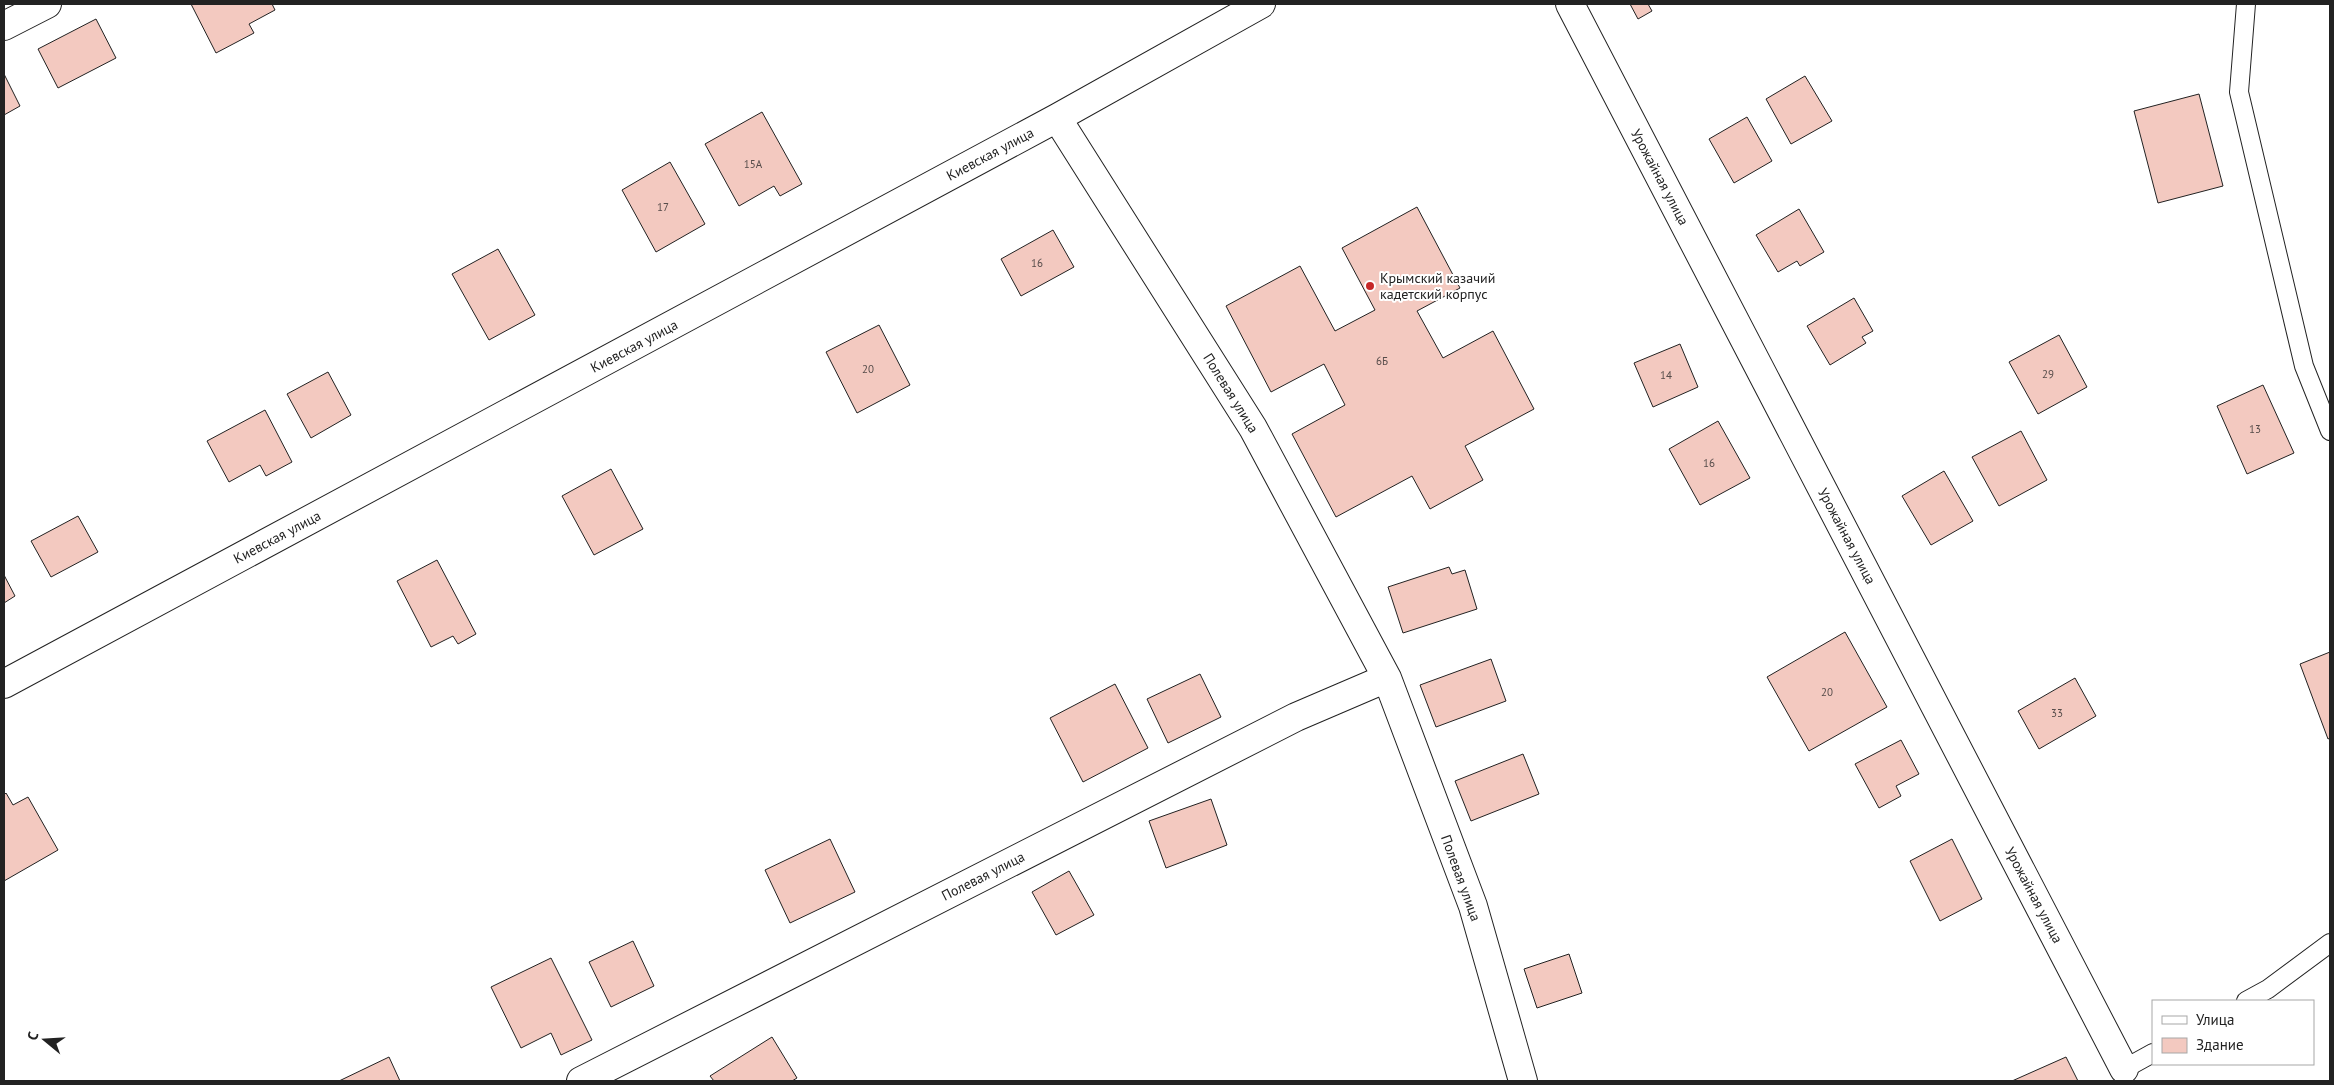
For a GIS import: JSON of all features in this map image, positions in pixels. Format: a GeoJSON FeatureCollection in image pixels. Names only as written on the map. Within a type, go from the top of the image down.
{"type":"FeatureCollection","features":[{"type":"Feature","properties":{"kind":"street"},"geometry":{"type":"LineString","coordinates":[[4,26],[47,4]]}},
{"type":"Feature","properties":{"kind":"street","name":"Киевская улица"},"geometry":{"type":"LineString","coordinates":[[4,684],[1057,118],[1261,4]]}},
{"type":"Feature","properties":{"kind":"street","name":"Урожайная улица"},"geometry":{"type":"LineString","coordinates":[[1570,4],[2124,1069]]}},
{"type":"Feature","properties":{"kind":"street","name":"Полевая улица"},"geometry":{"type":"LineString","coordinates":[[1057,118],[1253,428],[1387,678],[1473,906],[1523,1081]]}},
{"type":"Feature","properties":{"kind":"street","name":"Полевая улица"},"geometry":{"type":"LineString","coordinates":[[581,1081],[1296,717],[1387,678]]}},
{"type":"Feature","properties":{"kind":"lane"},"geometry":{"type":"LineString","coordinates":[[2246,4],[2239,92],[2304,366],[2330,431]]}},
{"type":"Feature","properties":{"kind":"lane"},"geometry":{"type":"LineString","coordinates":[[2248,1000],[2268,989],[2330,943]]}},
{"type":"Feature","properties":{"kind":"lane"},"geometry":{"type":"LineString","coordinates":[[2124,1069],[2152,1054]]}},
{"type":"Feature","properties":{"kind":"building"},"geometry":{"type":"Polygon","coordinates":[[[191,4],[272,4],[275,10],[249,24],[254,33],[216,53],[191,4]]]}},
{"type":"Feature","properties":{"kind":"building"},"geometry":{"type":"Polygon","coordinates":[[[1630,4],[1648,4],[1652,11],[1638,19],[1630,4]]]}},
{"type":"Feature","properties":{"kind":"building"},"geometry":{"type":"Polygon","coordinates":[[[96,19],[116,58],[58,88],[38,49],[96,19]]]}},
{"type":"Feature","properties":{"kind":"building"},"geometry":{"type":"Polygon","coordinates":[[[4,74],[20,106],[4,115],[4,74]]]}},
{"type":"Feature","properties":{"kind":"building"},"geometry":{"type":"Polygon","coordinates":[[[1805,76],[1832,121],[1791,144],[1766,99],[1805,76]]]}},
{"type":"Feature","properties":{"kind":"building"},"geometry":{"type":"Polygon","coordinates":[[[2199,94],[2223,186],[2158,203],[2134,111],[2199,94]]]}},
{"type":"Feature","properties":{"kind":"building"},"geometry":{"type":"Polygon","coordinates":[[[762,112],[802,184],[780,196],[774,186],[739,206],[705,144],[762,112]]]}},
{"type":"Feature","properties":{"kind":"building"},"geometry":{"type":"Polygon","coordinates":[[[1747,117],[1772,161],[1734,183],[1709,139],[1747,117]]]}},
{"type":"Feature","properties":{"kind":"building"},"geometry":{"type":"Polygon","coordinates":[[[670,162],[705,224],[656,252],[622,190],[670,162]]]}},
{"type":"Feature","properties":{"kind":"building"},"geometry":{"type":"Polygon","coordinates":[[[1417,207],[1460,288],[1417,311],[1443,358],[1493,331],[1534,409],[1465,446],[1483,480],[1430,509],[1412,476],[1336,517],[1292,434],[1345,405],[1324,364],[1271,392],[1226,306],[1300,266],[1335,331],[1375,310],[1342,248],[1417,207]]]}},
{"type":"Feature","properties":{"kind":"building"},"geometry":{"type":"Polygon","coordinates":[[[1799,209],[1824,252],[1800,266],[1797,261],[1778,272],[1756,235],[1799,209]]]}},
{"type":"Feature","properties":{"kind":"building"},"geometry":{"type":"Polygon","coordinates":[[[1053,230],[1074,267],[1021,296],[1001,259],[1053,230]]]}},
{"type":"Feature","properties":{"kind":"building"},"geometry":{"type":"Polygon","coordinates":[[[498,249],[535,315],[489,340],[452,274],[498,249]]]}},
{"type":"Feature","properties":{"kind":"building"},"geometry":{"type":"Polygon","coordinates":[[[1854,298],[1873,331],[1862,337],[1866,343],[1830,365],[1807,326],[1854,298]]]}},
{"type":"Feature","properties":{"kind":"building"},"geometry":{"type":"Polygon","coordinates":[[[879,325],[910,385],[857,413],[826,352],[879,325]]]}},
{"type":"Feature","properties":{"kind":"building"},"geometry":{"type":"Polygon","coordinates":[[[2059,335],[2087,387],[2038,414],[2009,362],[2059,335]]]}},
{"type":"Feature","properties":{"kind":"building"},"geometry":{"type":"Polygon","coordinates":[[[1680,344],[1698,387],[1653,407],[1634,363],[1680,344]]]}},
{"type":"Feature","properties":{"kind":"building"},"geometry":{"type":"Polygon","coordinates":[[[328,372],[351,415],[311,438],[287,394],[328,372]]]}},
{"type":"Feature","properties":{"kind":"building"},"geometry":{"type":"Polygon","coordinates":[[[2263,385],[2294,453],[2247,474],[2217,406],[2263,385]]]}},
{"type":"Feature","properties":{"kind":"building"},"geometry":{"type":"Polygon","coordinates":[[[265,410],[292,462],[266,476],[260,465],[229,482],[207,441],[265,410]]]}},
{"type":"Feature","properties":{"kind":"building"},"geometry":{"type":"Polygon","coordinates":[[[1718,421],[1750,478],[1700,505],[1669,449],[1718,421]]]}},
{"type":"Feature","properties":{"kind":"building"},"geometry":{"type":"Polygon","coordinates":[[[2021,431],[2047,480],[1999,506],[1972,457],[2021,431]]]}},
{"type":"Feature","properties":{"kind":"building"},"geometry":{"type":"Polygon","coordinates":[[[611,469],[643,529],[594,555],[562,496],[611,469]]]}},
{"type":"Feature","properties":{"kind":"building"},"geometry":{"type":"Polygon","coordinates":[[[1944,471],[1973,521],[1931,545],[1902,496],[1944,471]]]}},
{"type":"Feature","properties":{"kind":"building"},"geometry":{"type":"Polygon","coordinates":[[[78,516],[98,552],[51,577],[31,541],[78,516]]]}},
{"type":"Feature","properties":{"kind":"building"},"geometry":{"type":"Polygon","coordinates":[[[437,560],[476,634],[458,644],[453,636],[431,647],[397,581],[437,560]]]}},
{"type":"Feature","properties":{"kind":"building"},"geometry":{"type":"Polygon","coordinates":[[[1449,567],[1452,574],[1465,570],[1477,609],[1403,633],[1388,587],[1449,567]]]}},
{"type":"Feature","properties":{"kind":"building"},"geometry":{"type":"Polygon","coordinates":[[[4,575],[15,596],[4,603],[4,575]]]}},
{"type":"Feature","properties":{"kind":"building"},"geometry":{"type":"Polygon","coordinates":[[[1845,632],[1887,707],[1809,751],[1767,677],[1845,632]]]}},
{"type":"Feature","properties":{"kind":"building"},"geometry":{"type":"Polygon","coordinates":[[[2330,652],[2330,738],[2328,739],[2300,664],[2330,652]]]}},
{"type":"Feature","properties":{"kind":"building"},"geometry":{"type":"Polygon","coordinates":[[[1491,659],[1506,701],[1436,727],[1420,685],[1491,659]]]}},
{"type":"Feature","properties":{"kind":"building"},"geometry":{"type":"Polygon","coordinates":[[[1200,674],[1221,717],[1168,743],[1147,699],[1200,674]]]}},
{"type":"Feature","properties":{"kind":"building"},"geometry":{"type":"Polygon","coordinates":[[[2075,678],[2096,716],[2039,749],[2018,711],[2075,678]]]}},
{"type":"Feature","properties":{"kind":"building"},"geometry":{"type":"Polygon","coordinates":[[[1115,684],[1148,748],[1083,782],[1050,718],[1115,684]]]}},
{"type":"Feature","properties":{"kind":"building"},"geometry":{"type":"Polygon","coordinates":[[[1901,740],[1919,774],[1896,786],[1901,796],[1879,808],[1855,764],[1901,740]]]}},
{"type":"Feature","properties":{"kind":"building"},"geometry":{"type":"Polygon","coordinates":[[[1523,754],[1539,794],[1471,821],[1455,781],[1523,754]]]}},
{"type":"Feature","properties":{"kind":"building"},"geometry":{"type":"Polygon","coordinates":[[[6,793],[13,805],[28,797],[58,850],[4,881],[4,795],[6,793]]]}},
{"type":"Feature","properties":{"kind":"building"},"geometry":{"type":"Polygon","coordinates":[[[1211,799],[1227,845],[1166,868],[1149,821],[1211,799]]]}},
{"type":"Feature","properties":{"kind":"building"},"geometry":{"type":"Polygon","coordinates":[[[830,839],[855,892],[790,923],[765,870],[830,839]]]}},
{"type":"Feature","properties":{"kind":"building"},"geometry":{"type":"Polygon","coordinates":[[[1952,839],[1982,899],[1940,921],[1910,861],[1952,839]]]}},
{"type":"Feature","properties":{"kind":"building"},"geometry":{"type":"Polygon","coordinates":[[[1069,871],[1094,915],[1056,935],[1032,892],[1069,871]]]}},
{"type":"Feature","properties":{"kind":"building"},"geometry":{"type":"Polygon","coordinates":[[[633,941],[654,986],[611,1007],[589,962],[633,941]]]}},
{"type":"Feature","properties":{"kind":"building"},"geometry":{"type":"Polygon","coordinates":[[[1569,954],[1582,993],[1537,1008],[1524,969],[1569,954]]]}},
{"type":"Feature","properties":{"kind":"building"},"geometry":{"type":"Polygon","coordinates":[[[551,958],[592,1040],[561,1055],[551,1033],[521,1048],[491,987],[551,958]]]}},
{"type":"Feature","properties":{"kind":"building"},"geometry":{"type":"Polygon","coordinates":[[[772,1037],[797,1078],[792,1081],[714,1081],[710,1076],[772,1037]]]}},
{"type":"Feature","properties":{"kind":"building"},"geometry":{"type":"Polygon","coordinates":[[[389,1057],[400,1081],[339,1081],[389,1057]]]}},
{"type":"Feature","properties":{"kind":"building"},"geometry":{"type":"Polygon","coordinates":[[[2066,1057],[2078,1081],[2012,1081],[2066,1057]]]}},
{"type":"Feature","properties":{"kind":"place","name":"Крымский казачий кадетский корпус"},"geometry":{"type":"Point","coordinates":[1370,286]}}]}
